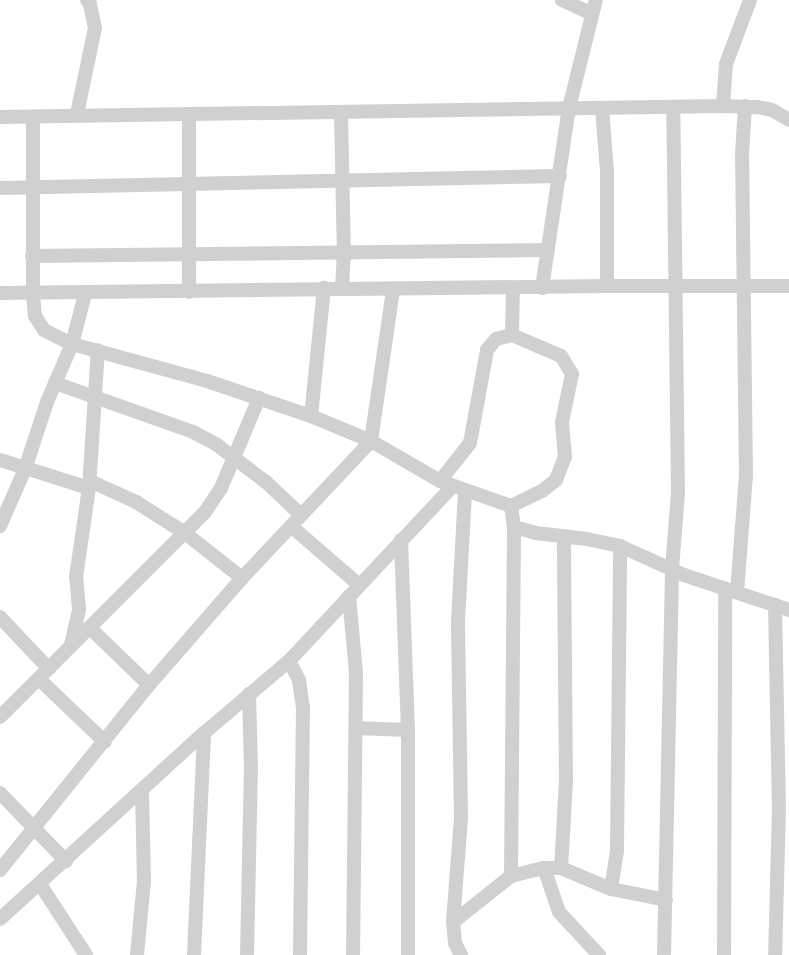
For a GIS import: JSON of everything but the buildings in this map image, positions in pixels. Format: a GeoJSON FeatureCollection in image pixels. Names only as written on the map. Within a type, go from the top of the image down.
{"type":"FeatureCollection","features":[{"type":"Feature","properties":{"kind":"street"},"geometry":{"type":"LineString","coordinates":[[77,114],[95,28],[87,0]]}},
{"type":"Feature","properties":{"kind":"street"},"geometry":{"type":"LineString","coordinates":[[562,0],[592,14]]}},
{"type":"Feature","properties":{"kind":"street"},"geometry":{"type":"LineString","coordinates":[[542,288],[561,176],[569,108],[596,0]]}},
{"type":"Feature","properties":{"kind":"street"},"geometry":{"type":"LineString","coordinates":[[723,106],[726,64],[750,0]]}},
{"type":"Feature","properties":{"kind":"street"},"geometry":{"type":"LineString","coordinates":[[724,955],[731,591],[746,476],[742,155],[745,106]]}},
{"type":"Feature","properties":{"kind":"street"},"geometry":{"type":"LineString","coordinates":[[0,117],[77,114],[341,113],[745,106],[772,110],[789,120]]}},
{"type":"Feature","properties":{"kind":"street"},"geometry":{"type":"LineString","coordinates":[[602,108],[607,171],[607,286]]}},
{"type":"Feature","properties":{"kind":"street"},"geometry":{"type":"LineString","coordinates":[[664,955],[672,569],[678,493],[673,108]]}},
{"type":"Feature","properties":{"kind":"street"},"geometry":{"type":"LineString","coordinates":[[341,113],[344,251],[342,288]]}},
{"type":"Feature","properties":{"kind":"street"},"geometry":{"type":"LineString","coordinates":[[189,114],[189,292]]}},
{"type":"Feature","properties":{"kind":"street"},"geometry":{"type":"LineString","coordinates":[[0,919],[204,733],[289,661],[358,584],[452,486],[470,443],[487,350],[496,339],[512,335],[561,356],[572,374],[562,422],[565,457],[555,480],[542,491],[511,506],[452,486],[371,441],[311,416],[207,381],[72,344],[44,330],[35,316],[31,188],[33,117]]}},
{"type":"Feature","properties":{"kind":"street"},"geometry":{"type":"LineString","coordinates":[[0,188],[561,176]]}},
{"type":"Feature","properties":{"kind":"street"},"geometry":{"type":"LineString","coordinates":[[32,256],[548,250]]}},
{"type":"Feature","properties":{"kind":"street"},"geometry":{"type":"LineString","coordinates":[[0,293],[85,294],[324,288],[393,290],[674,285],[743,288],[789,286]]}},
{"type":"Feature","properties":{"kind":"street"},"geometry":{"type":"LineString","coordinates":[[311,416],[324,288]]}},
{"type":"Feature","properties":{"kind":"street"},"geometry":{"type":"LineString","coordinates":[[512,335],[513,288]]}},
{"type":"Feature","properties":{"kind":"street"},"geometry":{"type":"LineString","coordinates":[[0,870],[32,827],[105,742],[148,685],[242,578],[371,441],[393,290]]}},
{"type":"Feature","properties":{"kind":"street"},"geometry":{"type":"LineString","coordinates":[[0,526],[26,469],[55,383],[72,344],[85,294]]}},
{"type":"Feature","properties":{"kind":"street"},"geometry":{"type":"LineString","coordinates":[[69,650],[79,609],[76,576],[90,484],[98,350]]}},
{"type":"Feature","properties":{"kind":"street"},"geometry":{"type":"LineString","coordinates":[[55,383],[193,432],[233,457],[266,482],[296,520],[358,584]]}},
{"type":"Feature","properties":{"kind":"street"},"geometry":{"type":"LineString","coordinates":[[1,714],[69,650],[205,512],[221,488],[259,398]]}},
{"type":"Feature","properties":{"kind":"street"},"geometry":{"type":"LineString","coordinates":[[0,460],[26,469],[90,484],[136,502],[185,533],[242,578]]}},
{"type":"Feature","properties":{"kind":"street"},"geometry":{"type":"LineString","coordinates":[[452,486],[458,621],[461,818],[453,922],[455,954]]}},
{"type":"Feature","properties":{"kind":"street"},"geometry":{"type":"LineString","coordinates":[[511,506],[514,527],[512,876]]}},
{"type":"Feature","properties":{"kind":"street"},"geometry":{"type":"LineString","coordinates":[[514,527],[620,546],[672,569],[789,610]]}},
{"type":"Feature","properties":{"kind":"street"},"geometry":{"type":"LineString","coordinates":[[561,868],[566,781],[564,537]]}},
{"type":"Feature","properties":{"kind":"street"},"geometry":{"type":"LineString","coordinates":[[401,540],[408,730],[408,955]]}},
{"type":"Feature","properties":{"kind":"street"},"geometry":{"type":"LineString","coordinates":[[611,890],[617,850],[620,546]]}},
{"type":"Feature","properties":{"kind":"street"},"geometry":{"type":"LineString","coordinates":[[349,596],[356,673],[353,955]]}},
{"type":"Feature","properties":{"kind":"street"},"geometry":{"type":"LineString","coordinates":[[775,605],[779,807],[775,955]]}},
{"type":"Feature","properties":{"kind":"street"},"geometry":{"type":"LineString","coordinates":[[0,617],[44,674],[105,742]]}},
{"type":"Feature","properties":{"kind":"street"},"geometry":{"type":"LineString","coordinates":[[90,628],[148,685]]}},
{"type":"Feature","properties":{"kind":"street"},"geometry":{"type":"LineString","coordinates":[[289,661],[299,680],[303,707],[300,955]]}},
{"type":"Feature","properties":{"kind":"street"},"geometry":{"type":"LineString","coordinates":[[247,955],[251,770],[249,694]]}},
{"type":"Feature","properties":{"kind":"street"},"geometry":{"type":"LineString","coordinates":[[356,728],[408,730]]}},
{"type":"Feature","properties":{"kind":"street"},"geometry":{"type":"LineString","coordinates":[[194,955],[204,733]]}},
{"type":"Feature","properties":{"kind":"street"},"geometry":{"type":"LineString","coordinates":[[137,955],[144,881],[142,791]]}},
{"type":"Feature","properties":{"kind":"street"},"geometry":{"type":"LineString","coordinates":[[0,793],[66,861]]}},
{"type":"Feature","properties":{"kind":"street"},"geometry":{"type":"LineString","coordinates":[[453,922],[512,876],[544,868],[561,868],[611,890],[666,900]]}},
{"type":"Feature","properties":{"kind":"street"},"geometry":{"type":"LineString","coordinates":[[544,868],[559,912],[599,955]]}},
{"type":"Feature","properties":{"kind":"street"},"geometry":{"type":"LineString","coordinates":[[40,884],[86,955]]}}]}
